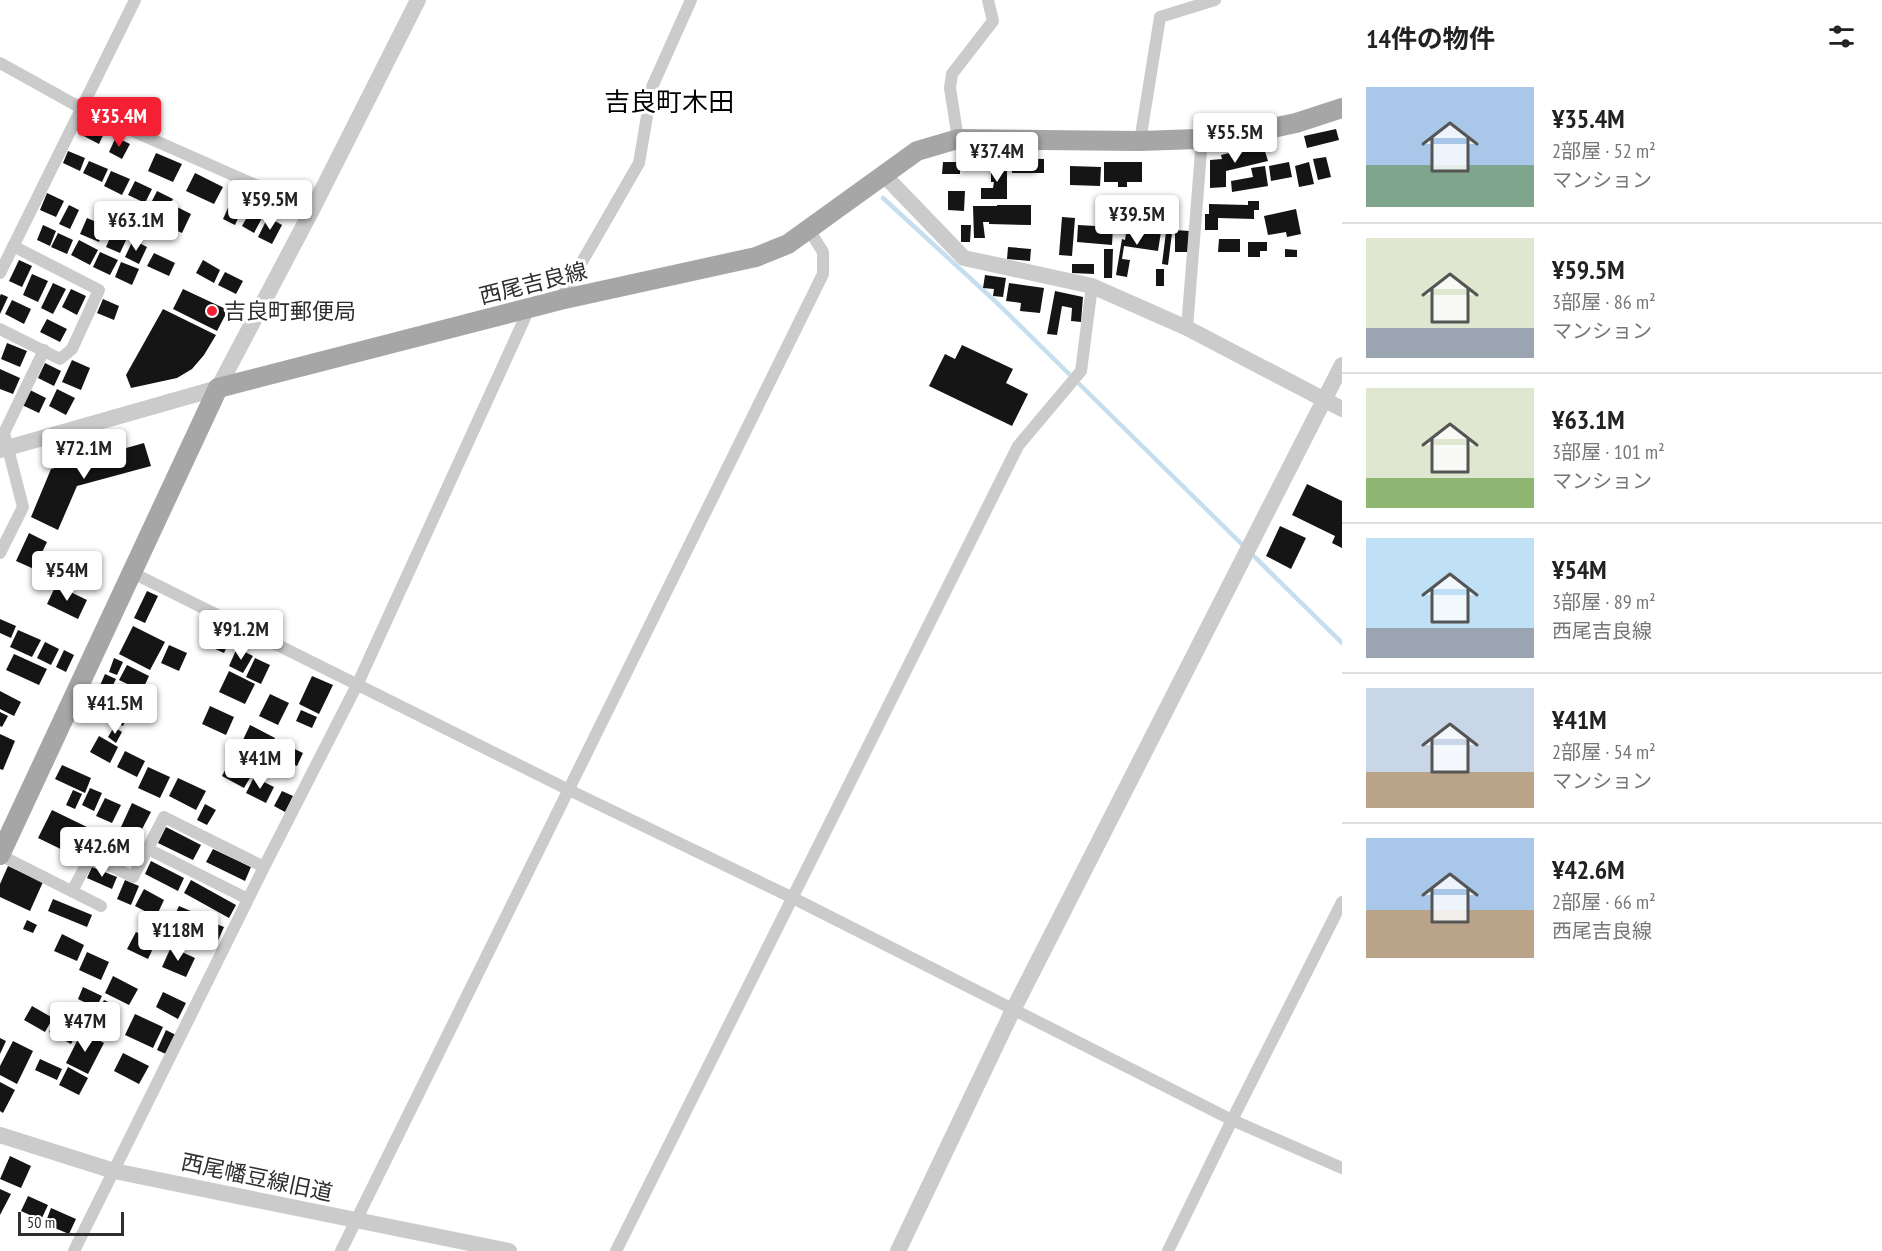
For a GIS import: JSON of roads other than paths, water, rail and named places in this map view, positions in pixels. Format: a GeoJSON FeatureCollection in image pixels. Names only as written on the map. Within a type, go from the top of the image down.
{"type":"FeatureCollection","features":[{"type":"Feature","properties":{"kind":"main road","name":"西尾吉良線"},"geometry":{"type":"LineString","coordinates":[[218,388],[560,300],[756,257],[788,244],[810,230],[917,151],[958,139],[1140,141],[1226,138],[1296,123],[1342,108]]}},
{"type":"Feature","properties":{"kind":"main road"},"geometry":{"type":"LineString","coordinates":[[2,848],[218,388]]}},
{"type":"Feature","properties":{"kind":"street"},"geometry":{"type":"LineString","coordinates":[[0,273],[135,0]]}},
{"type":"Feature","properties":{"kind":"street"},"geometry":{"type":"LineString","coordinates":[[4,449],[218,388],[312,210],[418,0]]}},
{"type":"Feature","properties":{"kind":"street"},"geometry":{"type":"LineString","coordinates":[[560,300],[639,163],[652,87],[691,0]]}},
{"type":"Feature","properties":{"kind":"street"},"geometry":{"type":"LineString","coordinates":[[958,139],[950,88],[952,74],[993,21],[988,0]]}},
{"type":"Feature","properties":{"kind":"street"},"geometry":{"type":"LineString","coordinates":[[1140,141],[1160,17],[1215,0]]}},
{"type":"Feature","properties":{"kind":"street"},"geometry":{"type":"LineString","coordinates":[[0,63],[81,108],[312,210]]}},
{"type":"Feature","properties":{"kind":"street"},"geometry":{"type":"LineString","coordinates":[[1187,328],[1202,139]]}},
{"type":"Feature","properties":{"kind":"street"},"geometry":{"type":"LineString","coordinates":[[876,180],[964,258],[1092,286],[1187,328],[1342,409]]}},
{"type":"Feature","properties":{"kind":"street"},"geometry":{"type":"LineString","coordinates":[[341,1251],[823,274],[823,252],[810,230]]}},
{"type":"Feature","properties":{"kind":"street"},"geometry":{"type":"LineString","coordinates":[[0,329],[60,358],[72,349],[99,290],[13,246]]}},
{"type":"Feature","properties":{"kind":"street"},"geometry":{"type":"LineString","coordinates":[[616,1251],[1018,446],[1081,372],[1092,286]]}},
{"type":"Feature","properties":{"kind":"street"},"geometry":{"type":"LineString","coordinates":[[74,1251],[358,683],[529,309]]}},
{"type":"Feature","properties":{"kind":"street"},"geometry":{"type":"LineString","coordinates":[[0,553],[23,507],[4,449],[4,433],[44,350]]}},
{"type":"Feature","properties":{"kind":"street"},"geometry":{"type":"LineString","coordinates":[[898,1251],[1013,1010],[1342,365]]}},
{"type":"Feature","properties":{"kind":"street"},"geometry":{"type":"LineString","coordinates":[[133,573],[569,790],[793,898],[1232,1120],[1342,1168]]}},
{"type":"Feature","properties":{"kind":"street"},"geometry":{"type":"LineString","coordinates":[[72,891],[91,856],[133,877],[164,817],[264,867]]}},
{"type":"Feature","properties":{"kind":"street"},"geometry":{"type":"LineString","coordinates":[[2,848],[101,906]]}},
{"type":"Feature","properties":{"kind":"street"},"geometry":{"type":"LineString","coordinates":[[148,849],[248,899]]}},
{"type":"Feature","properties":{"kind":"street"},"geometry":{"type":"LineString","coordinates":[[1168,1251],[1342,902]]}},
{"type":"Feature","properties":{"kind":"street","name":"西尾幡豆線旧道"},"geometry":{"type":"LineString","coordinates":[[0,1135],[114,1171],[509,1251]]}},
{"type":"Feature","properties":{"kind":"waterway"},"geometry":{"type":"LineString","coordinates":[[883,198],[995,301],[1342,643]]}},
{"type":"Feature","properties":{"kind":"place","name":"吉良町郵便局"},"geometry":{"type":"Point","coordinates":[212,311]}},
{"type":"Feature","properties":{"kind":"district","name":"吉良町木田"},"geometry":{"type":"Point","coordinates":[669,101]}}]}
